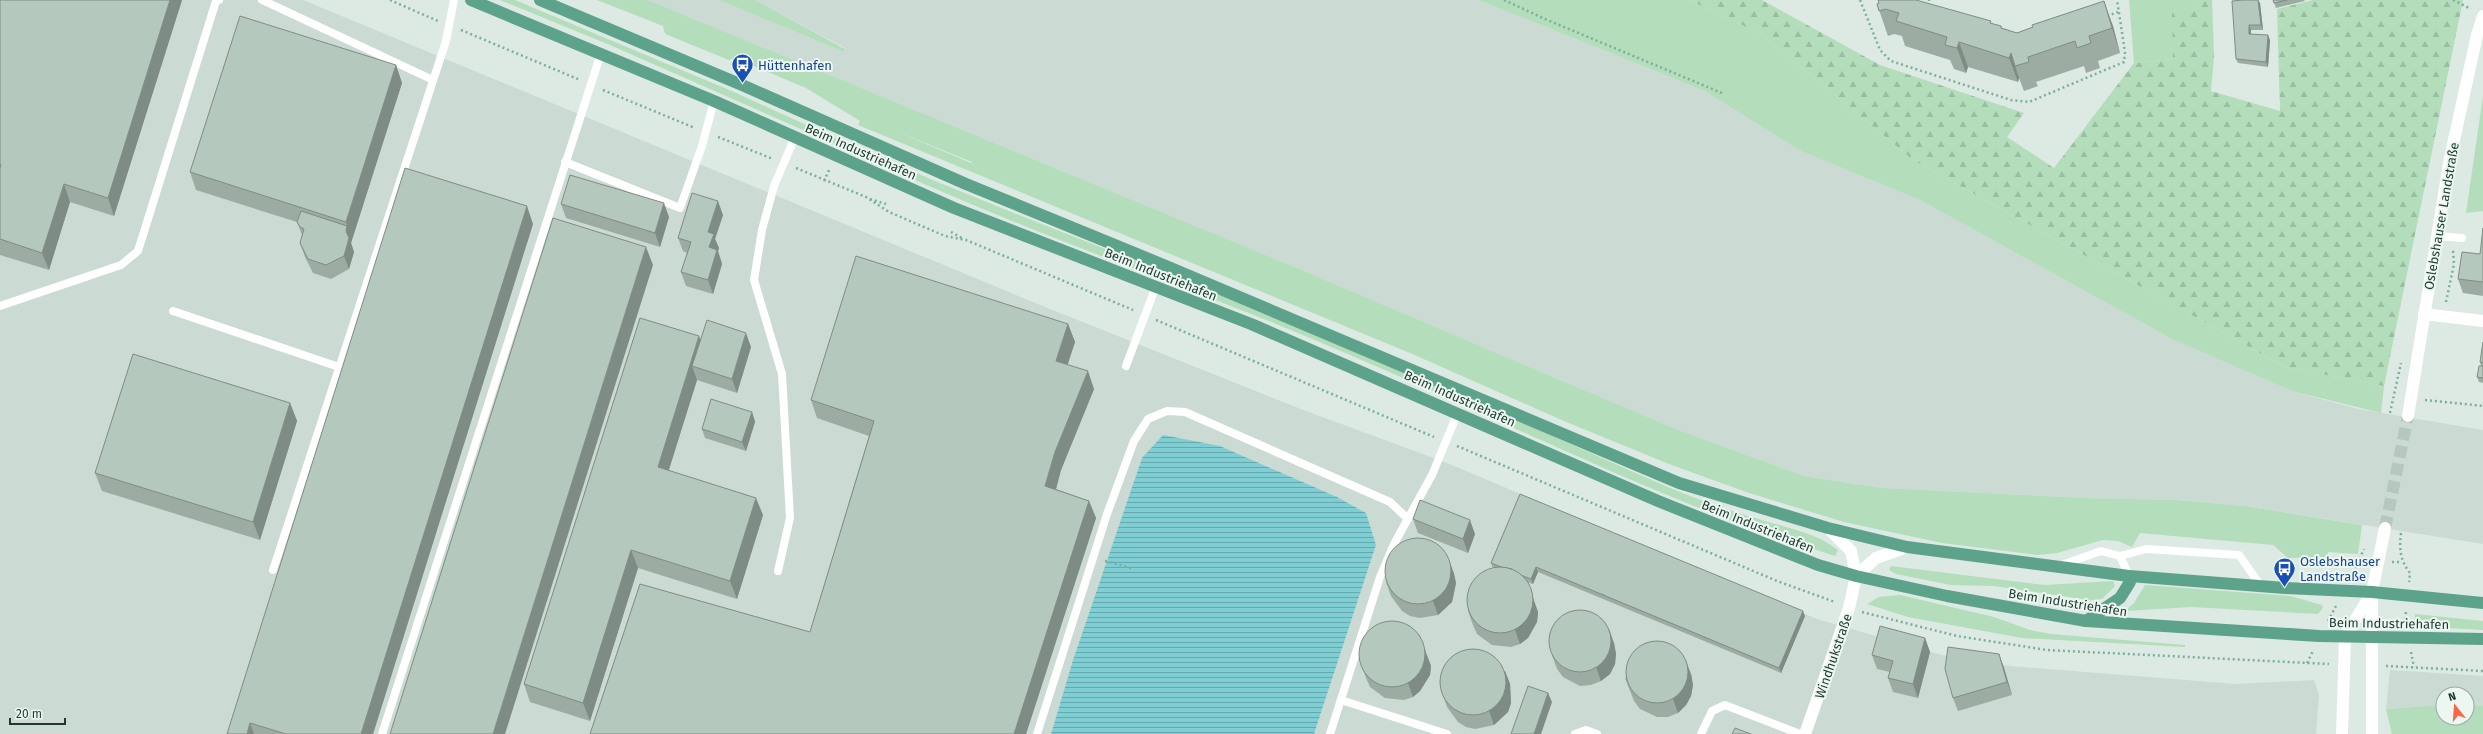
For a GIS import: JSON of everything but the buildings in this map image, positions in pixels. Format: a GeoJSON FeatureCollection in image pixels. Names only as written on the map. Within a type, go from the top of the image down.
{"type":"FeatureCollection","features":[{"type":"Feature","properties":{"kind":"main road","name":"Beim Industriehafen"},"geometry":{"type":"LineString","coordinates":[[471,0],[714,100],[954,208],[1156,286],[1458,412],[1740,535],[1818,565],[1856,576],[1946,596],[2086,621],[2133,626],[2345,637],[2372,638],[2408,636],[2483,639]]}},
{"type":"Feature","properties":{"kind":"main road","name":"Beim Industriehafen"},"geometry":{"type":"LineString","coordinates":[[540,0],[742,85],[966,184],[1166,266],[1678,483],[1828,528],[1907,547],[2129,576],[2261,586],[2372,592],[2483,603]]}},
{"type":"Feature","properties":{"kind":"main road"},"geometry":{"type":"LineString","coordinates":[[2086,621],[2120,598],[2130,582],[2129,576]]}},
{"type":"Feature","properties":{"kind":"street","name":"Oslebshauser Landstraße"},"geometry":{"type":"LineString","coordinates":[[2408,416],[2449,163],[2477,35],[2480,14]]}},
{"type":"Feature","properties":{"kind":"street"},"geometry":{"type":"LineString","coordinates":[[2424,314],[2483,321]]}},
{"type":"Feature","properties":{"kind":"street","name":"Windhukstraße"},"geometry":{"type":"LineString","coordinates":[[1805,734],[1849,608],[1856,576],[1851,551],[1828,528]]}},
{"type":"Feature","properties":{"kind":"street"},"geometry":{"type":"LineString","coordinates":[[2372,734],[2372,592],[2385,528]]}},
{"type":"Feature","properties":{"kind":"street"},"geometry":{"type":"LineString","coordinates":[[1856,576],[1876,558],[1907,547]]}},
{"type":"Feature","properties":{"kind":"street"},"geometry":{"type":"LineString","coordinates":[[2342,734],[2345,637],[2372,592]]}},
{"type":"Feature","properties":{"kind":"lane"},"geometry":{"type":"LineString","coordinates":[[0,306],[121,265],[138,251],[216,1],[219,0]]}},
{"type":"Feature","properties":{"kind":"lane"},"geometry":{"type":"LineString","coordinates":[[262,0],[433,80]]}},
{"type":"Feature","properties":{"kind":"lane"},"geometry":{"type":"LineString","coordinates":[[273,570],[433,80],[449,25],[454,0]]}},
{"type":"Feature","properties":{"kind":"lane"},"geometry":{"type":"LineString","coordinates":[[382,734],[565,162],[592,85],[601,53]]}},
{"type":"Feature","properties":{"kind":"lane"},"geometry":{"type":"LineString","coordinates":[[565,162],[680,208],[706,132],[714,100]]}},
{"type":"Feature","properties":{"kind":"lane"},"geometry":{"type":"LineString","coordinates":[[778,571],[790,518],[782,374],[754,280],[762,230],[774,186],[795,137]]}},
{"type":"Feature","properties":{"kind":"lane"},"geometry":{"type":"LineString","coordinates":[[2437,236],[2462,238]]}},
{"type":"Feature","properties":{"kind":"lane"},"geometry":{"type":"LineString","coordinates":[[1126,366],[1156,286]]}},
{"type":"Feature","properties":{"kind":"lane"},"geometry":{"type":"LineString","coordinates":[[173,311],[340,366]]}},
{"type":"Feature","properties":{"kind":"lane"},"geometry":{"type":"LineString","coordinates":[[1037,734],[1107,514],[1134,441],[1148,419],[1167,411],[1185,412],[1390,502],[1408,519]]}},
{"type":"Feature","properties":{"kind":"lane"},"geometry":{"type":"LineString","coordinates":[[1330,734],[1380,577],[1408,519],[1432,475],[1458,412]]}},
{"type":"Feature","properties":{"kind":"lane"},"geometry":{"type":"LineString","coordinates":[[2129,576],[2120,556],[2146,549],[2239,555],[2261,586]]}},
{"type":"Feature","properties":{"kind":"lane","name":"Beim Industriehafen"},"geometry":{"type":"LineString","coordinates":[[2057,566],[2101,551],[2120,556]]}},
{"type":"Feature","properties":{"kind":"lane"},"geometry":{"type":"LineString","coordinates":[[1341,700],[1448,734]]}},
{"type":"Feature","properties":{"kind":"lane"},"geometry":{"type":"LineString","coordinates":[[1701,734],[1712,711],[1725,705],[1800,734]]}},
{"type":"Feature","properties":{"kind":"lane"},"geometry":{"type":"LineString","coordinates":[[1575,734],[1586,730],[1597,734]]}},
{"type":"Feature","properties":{"kind":"path"},"geometry":{"type":"LineString","coordinates":[[390,0],[706,132],[886,204]]}},
{"type":"Feature","properties":{"kind":"path"},"geometry":{"type":"LineString","coordinates":[[1504,0],[1545,20],[1722,93]]}},
{"type":"Feature","properties":{"kind":"path"},"geometry":{"type":"LineString","coordinates":[[1860,0],[1880,50],[1891,61],[2011,100],[2029,102],[2124,62],[2125,52],[2117,0]]}},
{"type":"Feature","properties":{"kind":"path"},"geometry":{"type":"LineString","coordinates":[[1929,0],[1929,8],[1936,10]]}},
{"type":"Feature","properties":{"kind":"path"},"geometry":{"type":"LineString","coordinates":[[2453,0],[2480,14]]}},
{"type":"Feature","properties":{"kind":"path"},"geometry":{"type":"LineString","coordinates":[[2104,17],[2118,12]]}},
{"type":"Feature","properties":{"kind":"path"},"geometry":{"type":"LineString","coordinates":[[866,197],[889,212],[945,236],[966,240]]}},
{"type":"Feature","properties":{"kind":"path"},"geometry":{"type":"LineString","coordinates":[[951,232],[966,240],[1777,581],[1849,608],[1957,636],[2048,650],[2307,663]]}},
{"type":"Feature","properties":{"kind":"path"},"geometry":{"type":"LineString","coordinates":[[2438,316],[2448,299],[2454,264],[2452,237]]}},
{"type":"Feature","properties":{"kind":"path"},"geometry":{"type":"LineString","coordinates":[[2429,400],[2483,406]]}},
{"type":"Feature","properties":{"kind":"path"},"geometry":{"type":"LineString","coordinates":[[1103,560],[1131,568]]}},
{"type":"Feature","properties":{"kind":"path"},"geometry":{"type":"LineString","coordinates":[[2414,667],[2483,671]]}},
{"type":"Feature","properties":{"kind":"shaded area"},"geometry":{"type":"Polygon","coordinates":[[[0,0],[303,0],[1050,309],[1306,411],[1447,463],[1817,619],[1942,655],[2010,666],[2236,684],[2314,680],[2319,695],[2316,734],[1314,734],[1376,545],[1366,513],[1337,497],[1220,446],[1142,458],[1073,660],[1051,734],[0,734],[0,0]]]}},
{"type":"Feature","properties":{"kind":"shaded area"},"geometry":{"type":"Polygon","coordinates":[[[648,0],[719,0],[844,52],[845,48],[755,0],[1479,0],[1705,91],[1801,151],[1920,200],[2174,340],[2292,391],[2358,409],[2483,430],[2483,544],[2245,506],[2176,500],[2085,498],[1882,488],[1804,476],[1678,430],[1285,263],[648,0]]]}},
{"type":"Feature","properties":{"kind":"shaded area"},"geometry":{"type":"Polygon","coordinates":[[[2390,670],[2483,676],[2483,706],[2475,706],[2475,686],[2435,686],[2435,706],[2386,709],[2390,670]]]}},
{"type":"Feature","properties":{"kind":"green space"},"geometry":{"type":"Polygon","coordinates":[[[500,0],[515,0],[734,92],[837,139],[835,144],[610,45],[500,0]]]}},
{"type":"Feature","properties":{"kind":"green space"},"geometry":{"type":"Polygon","coordinates":[[[597,0],[648,0],[1285,263],[1678,430],[1804,476],[1882,488],[2085,498],[2176,500],[2245,506],[2362,525],[2358,554],[2328,552],[2328,557],[2288,558],[2273,545],[2140,533],[2132,547],[2118,541],[2103,540],[2057,553],[2038,555],[1942,543],[1844,522],[1749,493],[1669,464],[1564,421],[1410,353],[858,125],[860,121],[806,88],[735,58],[729,60],[665,34],[663,26],[597,0]],[[891,129],[971,163],[972,162],[891,129]]]}},
{"type":"Feature","properties":{"kind":"green space"},"geometry":{"type":"Polygon","coordinates":[[[719,0],[755,0],[845,49],[844,52],[719,0]]]}},
{"type":"Feature","properties":{"kind":"green space"},"geometry":{"type":"Polygon","coordinates":[[[1479,0],[1689,0],[1761,34],[1913,160],[2285,367],[2384,386],[2381,413],[2292,391],[2174,340],[1920,200],[1801,151],[1705,91],[1479,0]]]}},
{"type":"Feature","properties":{"kind":"green space"},"geometry":{"type":"Polygon","coordinates":[[[1689,0],[1762,0],[1880,65],[2024,113],[2007,137],[2054,168],[2134,63],[2173,59],[2172,13],[2203,0],[2212,0],[2214,56],[2211,91],[2280,111],[2277,9],[2313,0],[2463,0],[2384,386],[2285,367],[1913,160],[1761,34],[1689,0]]]}},
{"type":"Feature","properties":{"kind":"green space"},"geometry":{"type":"Polygon","coordinates":[[[2129,0],[2203,0],[2173,14],[2173,59],[2134,63],[2129,0]]]}},
{"type":"Feature","properties":{"kind":"green space"},"geometry":{"type":"Polygon","coordinates":[[[2483,96],[2483,211],[2466,213],[2483,96]]]}},
{"type":"Feature","properties":{"kind":"green space"},"geometry":{"type":"Polygon","coordinates":[[[847,143],[977,198],[1310,330],[1674,490],[1730,510],[1800,531],[1820,539],[1838,550],[1835,556],[1709,512],[1648,487],[1404,378],[1310,338],[961,200],[845,150],[847,143]]]}},
{"type":"Feature","properties":{"kind":"green space"},"geometry":{"type":"Polygon","coordinates":[[[1891,566],[2045,585],[2113,581],[2115,586],[2102,599],[2090,600],[1994,586],[1951,585],[1896,574],[1889,570],[1891,566]]]}},
{"type":"Feature","properties":{"kind":"green space"},"geometry":{"type":"Polygon","coordinates":[[[2145,585],[2290,596],[2322,605],[2323,608],[2318,614],[2191,607],[2125,611],[2134,603],[2145,585]]]}},
{"type":"Feature","properties":{"kind":"green space"},"geometry":{"type":"Polygon","coordinates":[[[1900,595],[1994,617],[2030,630],[2051,634],[2185,645],[2185,647],[2022,638],[1908,617],[1867,604],[1879,597],[1900,595]]]}},
{"type":"Feature","properties":{"kind":"green space"},"geometry":{"type":"Polygon","coordinates":[[[2415,614],[2483,621],[2483,630],[2414,626],[2415,614]]]}},
{"type":"Feature","properties":{"kind":"green space"},"geometry":{"type":"Polygon","coordinates":[[[2435,706],[2435,726],[2475,726],[2475,706],[2483,706],[2483,734],[2392,734],[2386,709],[2435,706]]]}},
{"type":"Feature","properties":{"kind":"water"},"geometry":{"type":"Polygon","coordinates":[[[1163,435],[1220,446],[1337,497],[1366,513],[1376,545],[1314,734],[1051,734],[1073,660],[1142,458],[1163,435]]]}},
{"type":"Feature","properties":{"kind":"tunnel"},"geometry":{"type":"LineString","coordinates":[[2385,528],[2408,416]]}},
{"type":"Feature","properties":{"kind":"place","name":"Hüttenhafen"},"geometry":{"type":"Point","coordinates":[742,84]}},
{"type":"Feature","properties":{"kind":"place","name":"Oslebshauser Landstraße"},"geometry":{"type":"Point","coordinates":[2285,588]}}]}
